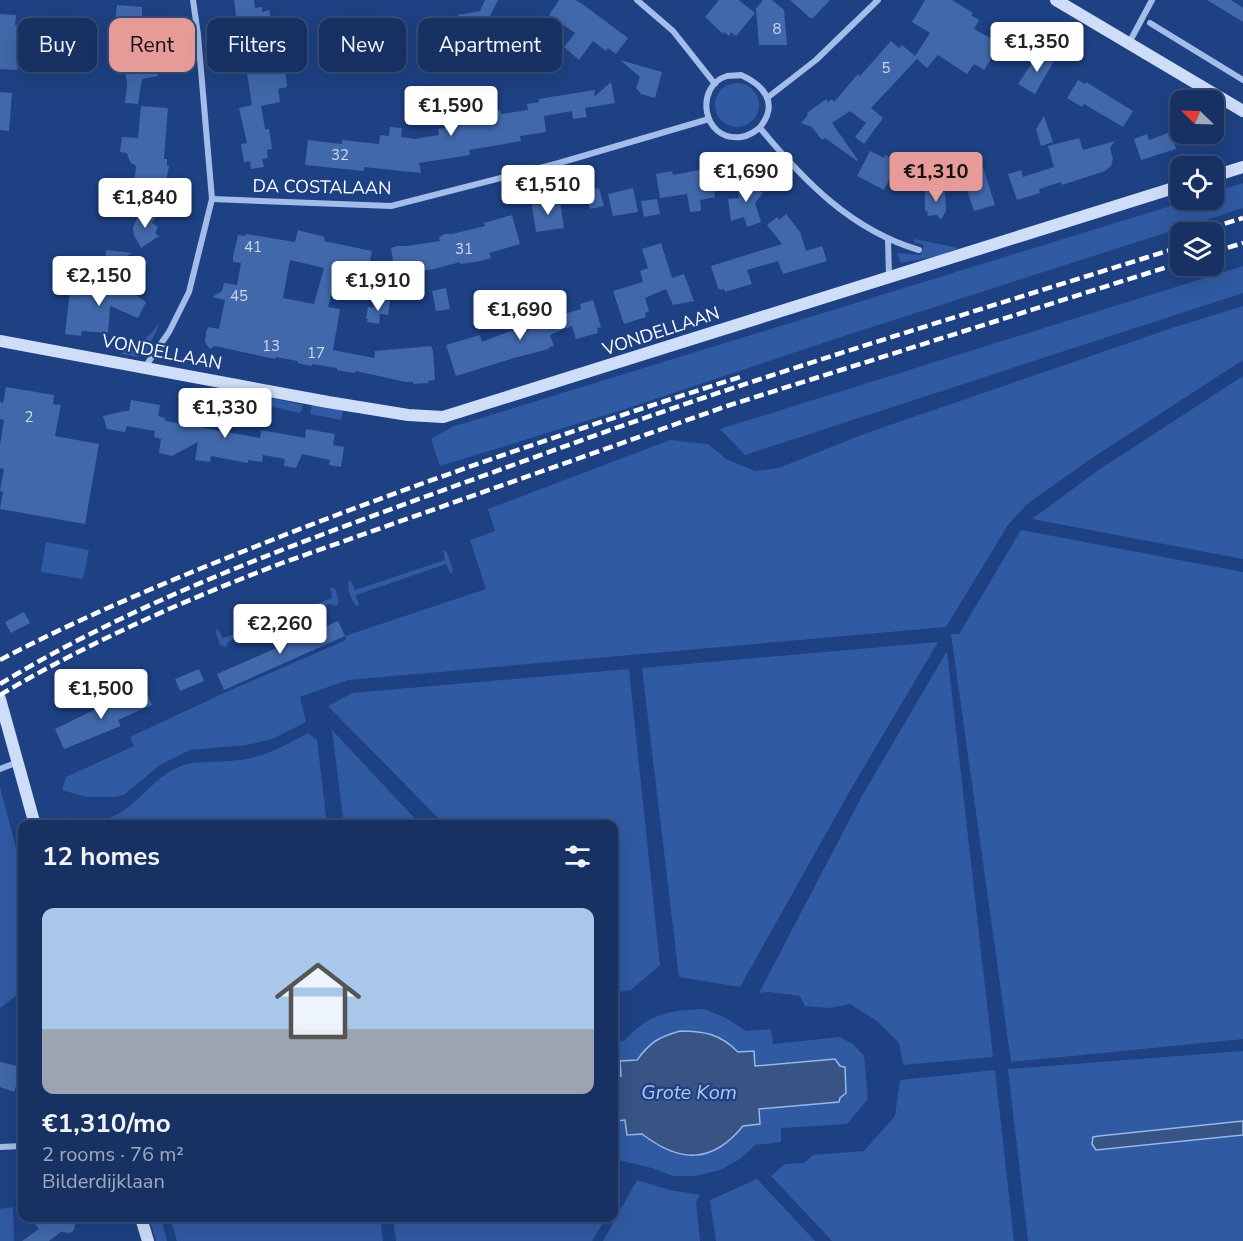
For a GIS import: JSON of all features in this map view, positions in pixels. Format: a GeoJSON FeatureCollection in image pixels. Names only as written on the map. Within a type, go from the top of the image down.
{"type":"FeatureCollection","features":[{"type":"Feature","properties":{"kind":"street"},"geometry":{"type":"LineString","coordinates":[[145,367],[169,332],[189,292],[212,199],[193,0]]}},
{"type":"Feature","properties":{"kind":"street"},"geometry":{"type":"LineString","coordinates":[[637,0],[673,31],[715,84]]}},
{"type":"Feature","properties":{"kind":"street"},"geometry":{"type":"LineString","coordinates":[[767,98],[816,60],[878,0]]}},
{"type":"Feature","properties":{"kind":"street"},"geometry":{"type":"LineString","coordinates":[[1056,0],[1243,111]]}},
{"type":"Feature","properties":{"kind":"street"},"geometry":{"type":"LineString","coordinates":[[1129,43],[1152,0]]}},
{"type":"Feature","properties":{"kind":"street"},"geometry":{"type":"LineString","coordinates":[[1150,23],[1243,80]]}},
{"type":"Feature","properties":{"kind":"street"},"geometry":{"type":"LineString","coordinates":[[741,75],[762,87],[767,98],[769,106],[760,129],[744,136],[730,138],[713,129],[706,113],[707,99],[715,84],[727,76],[741,75]]}},
{"type":"Feature","properties":{"kind":"street","name":"DA COSTALAAN"},"geometry":{"type":"LineString","coordinates":[[212,199],[391,206],[559,163],[709,119]]}},
{"type":"Feature","properties":{"kind":"street"},"geometry":{"type":"LineString","coordinates":[[760,129],[793,168],[838,209],[888,239],[919,250]]}},
{"type":"Feature","properties":{"kind":"street"},"geometry":{"type":"LineString","coordinates":[[1224,173],[1243,167]]}},
{"type":"Feature","properties":{"kind":"street","name":"VONDELLAAN"},"geometry":{"type":"LineString","coordinates":[[0,341],[328,402],[408,415],[444,417],[1170,189]]}},
{"type":"Feature","properties":{"kind":"street"},"geometry":{"type":"LineString","coordinates":[[888,239],[889,277]]}},
{"type":"Feature","properties":{"kind":"street"},"geometry":{"type":"LineString","coordinates":[[0,699],[34,820]]}},
{"type":"Feature","properties":{"kind":"street"},"geometry":{"type":"LineString","coordinates":[[0,769],[18,762]]}},
{"type":"Feature","properties":{"kind":"street"},"geometry":{"type":"LineString","coordinates":[[0,1148],[18,1146]]}},
{"type":"Feature","properties":{"kind":"street"},"geometry":{"type":"LineString","coordinates":[[142,1222],[148,1241]]}},
{"type":"Feature","properties":{"kind":"shaded area"},"geometry":{"type":"Polygon","coordinates":[[[737,83],[752,90],[759,105],[752,120],[737,127],[722,120],[715,105],[722,90],[737,83]]]}},
{"type":"Feature","properties":{"kind":"shaded area"},"geometry":{"type":"Polygon","coordinates":[[[1243,183],[1243,208],[1199,222],[1170,222],[1170,231],[619,411],[440,466],[431,439],[452,427],[1170,206],[1170,210],[1224,210],[1224,189],[1243,183]]]}},
{"type":"Feature","properties":{"kind":"shaded area"},"geometry":{"type":"Polygon","coordinates":[[[914,239],[959,248],[942,255],[901,263],[897,253],[921,255],[924,245],[914,242],[914,239]]]}},
{"type":"Feature","properties":{"kind":"shaded area"},"geometry":{"type":"Polygon","coordinates":[[[1243,266],[1243,293],[745,455],[720,429],[1211,276],[1224,276],[1224,272],[1243,266]]]}},
{"type":"Feature","properties":{"kind":"shaded area"},"geometry":{"type":"Polygon","coordinates":[[[1243,306],[1243,360],[1092,458],[1027,504],[1008,525],[946,627],[348,680],[300,697],[306,722],[272,739],[246,745],[190,750],[160,765],[125,794],[116,797],[86,797],[62,790],[66,777],[134,746],[130,737],[346,640],[345,636],[486,589],[470,540],[495,531],[488,509],[670,440],[708,444],[726,459],[755,471],[779,468],[864,434],[1172,328],[1243,306]]]}},
{"type":"Feature","properties":{"kind":"shaded area"},"geometry":{"type":"Polygon","coordinates":[[[160,323],[146,352],[138,357],[119,354],[139,346],[160,323]]]}},
{"type":"Feature","properties":{"kind":"shaded area"},"geometry":{"type":"Polygon","coordinates":[[[1243,376],[1243,559],[1032,519],[1100,469],[1243,376]]]}},
{"type":"Feature","properties":{"kind":"shaded area"},"geometry":{"type":"Polygon","coordinates":[[[222,389],[252,395],[250,403],[221,397],[222,389]]]}},
{"type":"Feature","properties":{"kind":"shaded area"},"geometry":{"type":"Polygon","coordinates":[[[267,397],[303,405],[300,413],[265,405],[267,397]]]}},
{"type":"Feature","properties":{"kind":"shaded area"},"geometry":{"type":"Polygon","coordinates":[[[312,404],[343,410],[341,420],[310,414],[312,404]]]}},
{"type":"Feature","properties":{"kind":"shaded area"},"geometry":{"type":"Polygon","coordinates":[[[1021,530],[1243,572],[1243,1039],[1011,1062],[951,634],[959,634],[1021,530]]]}},
{"type":"Feature","properties":{"kind":"shaded area"},"geometry":{"type":"Polygon","coordinates":[[[46,542],[89,550],[83,579],[41,572],[46,542]]]}},
{"type":"Feature","properties":{"kind":"shaded area"},"geometry":{"type":"Polygon","coordinates":[[[443,549],[447,552],[453,570],[451,574],[446,564],[356,595],[359,605],[357,606],[353,601],[349,581],[355,590],[445,560],[443,549]]]}},
{"type":"Feature","properties":{"kind":"shaded area"},"geometry":{"type":"Polygon","coordinates":[[[330,587],[335,589],[339,601],[337,606],[329,604],[229,641],[226,647],[220,645],[216,633],[217,628],[223,638],[332,598],[330,587]]]}},
{"type":"Feature","properties":{"kind":"shaded area"},"geometry":{"type":"Polygon","coordinates":[[[938,642],[851,789],[740,987],[679,977],[642,668],[938,642]]]}},
{"type":"Feature","properties":{"kind":"shaded area"},"geometry":{"type":"Polygon","coordinates":[[[947,651],[993,1057],[903,1065],[899,1043],[878,1022],[850,1004],[829,1008],[805,1006],[800,996],[759,993],[862,796],[947,651]]]}},
{"type":"Feature","properties":{"kind":"shaded area"},"geometry":{"type":"Polygon","coordinates":[[[629,669],[660,965],[631,990],[618,992],[618,820],[440,820],[328,706],[352,693],[629,669]]]}},
{"type":"Feature","properties":{"kind":"shaded area"},"geometry":{"type":"Polygon","coordinates":[[[332,730],[416,820],[343,820],[332,730]]]}},
{"type":"Feature","properties":{"kind":"shaded area"},"geometry":{"type":"Polygon","coordinates":[[[308,733],[317,740],[326,820],[98,820],[118,814],[160,778],[184,765],[250,758],[283,746],[308,733]]]}},
{"type":"Feature","properties":{"kind":"shaded area"},"geometry":{"type":"Polygon","coordinates":[[[0,787],[18,856],[18,994],[0,1008],[0,787]]]}},
{"type":"Feature","properties":{"kind":"shaded area"},"geometry":{"type":"Polygon","coordinates":[[[704,1009],[726,1018],[746,1031],[771,1029],[773,1044],[840,1037],[853,1044],[864,1056],[868,1099],[847,1124],[781,1128],[781,1142],[755,1145],[740,1159],[720,1170],[695,1176],[673,1176],[618,1160],[618,1121],[625,1120],[627,1135],[642,1134],[656,1145],[716,1150],[731,1140],[758,1109],[839,1102],[842,1095],[844,1067],[840,1066],[835,1059],[755,1066],[730,1044],[698,1031],[680,1031],[664,1036],[648,1045],[622,1076],[618,1076],[618,1042],[624,1041],[651,1019],[680,1011],[704,1009]]]}},
{"type":"Feature","properties":{"kind":"shaded area"},"geometry":{"type":"Polygon","coordinates":[[[1243,1051],[1243,1241],[1028,1241],[1008,1069],[1243,1051]]]}},
{"type":"Feature","properties":{"kind":"shaded area"},"geometry":{"type":"Polygon","coordinates":[[[995,1070],[1014,1241],[832,1241],[771,1176],[785,1164],[804,1163],[813,1155],[864,1151],[895,1116],[900,1080],[995,1070]]]}},
{"type":"Feature","properties":{"kind":"shaded area"},"geometry":{"type":"Polygon","coordinates":[[[757,1179],[815,1241],[716,1241],[710,1200],[757,1179]]]}},
{"type":"Feature","properties":{"kind":"shaded area"},"geometry":{"type":"Polygon","coordinates":[[[637,1180],[670,1190],[700,1195],[696,1202],[700,1241],[603,1241],[614,1222],[618,1222],[618,1214],[637,1180]]]}},
{"type":"Feature","properties":{"kind":"shaded area"},"geometry":{"type":"Polygon","coordinates":[[[13,1207],[14,1241],[0,1241],[0,1209],[13,1207]]]}},
{"type":"Feature","properties":{"kind":"shaded area"},"geometry":{"type":"Polygon","coordinates":[[[150,1222],[162,1222],[167,1241],[156,1241],[150,1222]]]}},
{"type":"Feature","properties":{"kind":"shaded area"},"geometry":{"type":"Polygon","coordinates":[[[171,1222],[381,1222],[383,1241],[177,1241],[171,1222]]]}},
{"type":"Feature","properties":{"kind":"shaded area"},"geometry":{"type":"Polygon","coordinates":[[[394,1222],[604,1222],[592,1241],[396,1241],[394,1222]]]}},
{"type":"Feature","properties":{"kind":"water","name":"Grote Kom"},"geometry":{"type":"Polygon","coordinates":[[[680,1031],[718,1037],[738,1052],[754,1051],[755,1066],[835,1059],[840,1066],[845,1067],[846,1093],[839,1102],[759,1109],[760,1124],[743,1126],[719,1147],[707,1153],[682,1154],[669,1150],[642,1134],[627,1135],[625,1120],[618,1121],[620,1061],[637,1060],[646,1049],[666,1036],[680,1031]]]}},
{"type":"Feature","properties":{"kind":"water"},"geometry":{"type":"Polygon","coordinates":[[[1243,1121],[1243,1135],[1096,1150],[1092,1144],[1093,1137],[1099,1136],[1243,1121]]]}},
{"type":"Feature","properties":{"kind":"building"},"geometry":{"type":"Polygon","coordinates":[[[234,0],[254,0],[255,8],[262,7],[262,12],[269,10],[271,18],[236,18],[234,0]]]}},
{"type":"Feature","properties":{"kind":"building"},"geometry":{"type":"Polygon","coordinates":[[[485,0],[498,0],[489,18],[459,18],[458,15],[480,11],[485,0]]]}},
{"type":"Feature","properties":{"kind":"building"},"geometry":{"type":"Polygon","coordinates":[[[559,0],[575,0],[628,38],[616,54],[608,48],[606,51],[593,41],[579,60],[564,47],[575,33],[562,24],[562,18],[553,18],[549,15],[559,0]]]}},
{"type":"Feature","properties":{"kind":"building"},"geometry":{"type":"Polygon","coordinates":[[[719,0],[739,0],[755,13],[736,36],[731,32],[729,36],[724,32],[723,34],[705,17],[719,0]]]}},
{"type":"Feature","properties":{"kind":"building"},"geometry":{"type":"Polygon","coordinates":[[[763,0],[772,0],[784,10],[787,45],[759,45],[756,9],[763,0]]]}},
{"type":"Feature","properties":{"kind":"building"},"geometry":{"type":"Polygon","coordinates":[[[790,0],[830,0],[813,18],[810,18],[790,0]]]}},
{"type":"Feature","properties":{"kind":"building"},"geometry":{"type":"Polygon","coordinates":[[[925,0],[952,0],[973,13],[971,15],[979,20],[974,29],[994,40],[1000,29],[1014,38],[1000,61],[993,56],[984,70],[974,64],[967,74],[938,55],[927,68],[917,59],[871,108],[883,118],[864,144],[855,137],[866,123],[850,111],[832,123],[857,161],[825,138],[822,140],[812,127],[801,123],[808,115],[807,113],[826,99],[828,102],[832,99],[834,102],[891,41],[899,48],[902,45],[915,56],[930,33],[912,22],[925,0]]]}},
{"type":"Feature","properties":{"kind":"building"},"geometry":{"type":"Polygon","coordinates":[[[1207,0],[1231,0],[1243,8],[1243,22],[1207,0]]]}},
{"type":"Feature","properties":{"kind":"building"},"geometry":{"type":"Polygon","coordinates":[[[117,5],[142,7],[142,18],[116,18],[117,5]]]}},
{"type":"Feature","properties":{"kind":"building"},"geometry":{"type":"Polygon","coordinates":[[[0,14],[16,15],[15,25],[18,26],[17,70],[0,69],[0,14]]]}},
{"type":"Feature","properties":{"kind":"building"},"geometry":{"type":"Polygon","coordinates":[[[1059,52],[1035,94],[1018,84],[1037,55],[1043,59],[1059,52]]]}},
{"type":"Feature","properties":{"kind":"building"},"geometry":{"type":"Polygon","coordinates":[[[620,60],[662,72],[655,98],[641,94],[636,88],[640,77],[620,60]]]}},
{"type":"Feature","properties":{"kind":"building"},"geometry":{"type":"Polygon","coordinates":[[[126,72],[158,72],[158,76],[142,79],[138,104],[125,103],[126,72]]]}},
{"type":"Feature","properties":{"kind":"building"},"geometry":{"type":"Polygon","coordinates":[[[247,72],[285,72],[287,87],[278,89],[280,102],[261,106],[265,129],[269,129],[272,149],[267,150],[268,158],[262,159],[264,167],[251,169],[250,161],[244,162],[241,144],[247,143],[239,108],[252,105],[247,72]]]}},
{"type":"Feature","properties":{"kind":"building"},"geometry":{"type":"Polygon","coordinates":[[[1078,80],[1085,84],[1086,82],[1133,111],[1123,127],[1084,104],[1082,107],[1067,98],[1078,80]]]}},
{"type":"Feature","properties":{"kind":"building"},"geometry":{"type":"Polygon","coordinates":[[[611,82],[615,103],[585,108],[587,117],[573,119],[572,111],[544,116],[546,132],[520,136],[521,141],[469,150],[470,155],[419,163],[421,173],[364,167],[364,171],[305,165],[308,140],[342,144],[342,140],[379,144],[380,135],[389,136],[390,127],[402,128],[401,137],[415,139],[439,135],[438,129],[489,121],[488,112],[500,110],[501,114],[528,110],[527,104],[539,102],[538,99],[595,90],[594,97],[611,82]]]}},
{"type":"Feature","properties":{"kind":"building"},"geometry":{"type":"Polygon","coordinates":[[[0,92],[12,93],[9,131],[0,130],[0,92]]]}},
{"type":"Feature","properties":{"kind":"building"},"geometry":{"type":"Polygon","coordinates":[[[141,106],[168,108],[164,159],[167,159],[169,166],[165,187],[147,187],[147,191],[130,190],[126,210],[104,207],[107,185],[128,188],[135,176],[136,166],[130,162],[127,153],[120,152],[122,137],[138,138],[141,106]]]}},
{"type":"Feature","properties":{"kind":"building"},"geometry":{"type":"Polygon","coordinates":[[[1044,116],[1053,142],[1041,146],[1036,129],[1044,116]]]}},
{"type":"Feature","properties":{"kind":"building"},"geometry":{"type":"Polygon","coordinates":[[[1170,132],[1170,144],[1175,144],[1176,149],[1141,160],[1134,139],[1147,134],[1149,140],[1170,132]]]}},
{"type":"Feature","properties":{"kind":"building"},"geometry":{"type":"Polygon","coordinates":[[[1079,138],[1083,150],[1115,141],[1110,148],[1113,159],[1111,166],[1105,171],[1062,185],[1061,182],[1039,189],[1040,193],[1017,200],[1008,174],[1021,170],[1023,177],[1054,167],[1048,146],[1079,138]]]}},
{"type":"Feature","properties":{"kind":"building"},"geometry":{"type":"Polygon","coordinates":[[[870,151],[898,162],[884,190],[857,176],[870,151]]]}},
{"type":"Feature","properties":{"kind":"building"},"geometry":{"type":"Polygon","coordinates":[[[982,164],[995,205],[974,211],[964,181],[982,164]]]}},
{"type":"Feature","properties":{"kind":"building"},"geometry":{"type":"Polygon","coordinates":[[[710,168],[715,197],[700,200],[701,211],[690,212],[687,194],[660,198],[656,174],[672,171],[673,175],[710,168]]]}},
{"type":"Feature","properties":{"kind":"building"},"geometry":{"type":"Polygon","coordinates":[[[740,173],[763,193],[755,203],[761,222],[747,227],[744,217],[731,221],[728,199],[739,198],[737,184],[741,183],[740,173]]]}},
{"type":"Feature","properties":{"kind":"building"},"geometry":{"type":"Polygon","coordinates":[[[599,188],[604,206],[590,209],[586,191],[599,188]]]}},
{"type":"Feature","properties":{"kind":"building"},"geometry":{"type":"Polygon","coordinates":[[[633,188],[638,212],[613,216],[608,194],[633,188]]]}},
{"type":"Feature","properties":{"kind":"building"},"geometry":{"type":"Polygon","coordinates":[[[945,189],[946,211],[941,220],[937,215],[928,216],[925,211],[925,190],[945,189]]]}},
{"type":"Feature","properties":{"kind":"building"},"geometry":{"type":"Polygon","coordinates":[[[657,199],[660,214],[644,217],[641,201],[657,199]]]}},
{"type":"Feature","properties":{"kind":"building"},"geometry":{"type":"Polygon","coordinates":[[[560,201],[564,228],[536,232],[532,206],[534,203],[560,201]]]}},
{"type":"Feature","properties":{"kind":"building"},"geometry":{"type":"Polygon","coordinates":[[[148,212],[158,214],[152,223],[158,227],[155,233],[159,236],[141,248],[133,228],[138,215],[148,212]]]}},
{"type":"Feature","properties":{"kind":"building"},"geometry":{"type":"Polygon","coordinates":[[[786,214],[800,232],[806,251],[822,246],[827,261],[783,274],[778,261],[747,270],[752,284],[725,292],[724,289],[718,288],[711,266],[782,244],[767,225],[777,217],[779,220],[786,214]]]}},
{"type":"Feature","properties":{"kind":"building"},"geometry":{"type":"Polygon","coordinates":[[[512,215],[520,244],[489,253],[491,258],[481,261],[460,264],[460,262],[395,275],[391,248],[440,241],[439,238],[444,234],[485,226],[484,223],[512,215]]]}},
{"type":"Feature","properties":{"kind":"building"},"geometry":{"type":"Polygon","coordinates":[[[298,230],[325,237],[324,241],[372,251],[367,277],[345,273],[344,277],[336,276],[328,307],[340,309],[333,350],[374,358],[375,351],[431,346],[435,380],[428,381],[429,383],[413,384],[413,382],[356,371],[355,373],[313,364],[311,366],[297,361],[276,357],[275,359],[215,346],[210,349],[205,342],[206,332],[208,327],[219,329],[225,300],[212,297],[222,291],[224,283],[237,285],[241,263],[233,262],[233,256],[238,235],[245,236],[246,234],[295,242],[298,230]],[[290,260],[283,298],[314,304],[324,268],[290,260]]]}},
{"type":"Feature","properties":{"kind":"building"},"geometry":{"type":"Polygon","coordinates":[[[661,243],[672,278],[684,274],[694,301],[673,305],[666,289],[645,298],[649,311],[645,313],[646,317],[624,324],[613,291],[643,282],[640,271],[648,268],[642,249],[661,243]]]}},
{"type":"Feature","properties":{"kind":"building"},"geometry":{"type":"Polygon","coordinates":[[[106,250],[132,253],[123,258],[147,261],[144,275],[104,271],[106,250]]]}},
{"type":"Feature","properties":{"kind":"building"},"geometry":{"type":"Polygon","coordinates":[[[93,275],[146,302],[138,318],[110,306],[108,333],[82,331],[81,336],[65,334],[70,290],[89,292],[93,275]]]}},
{"type":"Feature","properties":{"kind":"building"},"geometry":{"type":"Polygon","coordinates":[[[446,288],[450,309],[436,311],[432,291],[446,288]]]}},
{"type":"Feature","properties":{"kind":"building"},"geometry":{"type":"Polygon","coordinates":[[[390,300],[388,315],[380,314],[379,324],[367,322],[368,307],[373,308],[373,303],[390,300]]]}},
{"type":"Feature","properties":{"kind":"building"},"geometry":{"type":"Polygon","coordinates":[[[593,300],[601,327],[597,328],[598,333],[576,339],[572,326],[550,335],[554,346],[549,349],[456,376],[446,345],[480,335],[482,342],[523,326],[525,331],[549,324],[548,319],[581,309],[580,304],[593,300]]]}},
{"type":"Feature","properties":{"kind":"building"},"geometry":{"type":"Polygon","coordinates":[[[6,387],[54,395],[53,404],[61,405],[55,436],[99,444],[85,524],[0,509],[4,469],[0,468],[0,445],[4,420],[0,419],[0,402],[3,403],[6,387]]]}},
{"type":"Feature","properties":{"kind":"building"},"geometry":{"type":"Polygon","coordinates":[[[131,400],[160,405],[158,416],[165,418],[165,421],[260,438],[261,430],[305,438],[306,429],[335,434],[333,445],[344,447],[341,467],[329,465],[330,460],[302,454],[296,468],[284,466],[285,459],[263,455],[262,462],[248,460],[248,463],[211,456],[210,462],[195,460],[198,442],[172,456],[159,453],[161,439],[154,437],[155,431],[127,426],[125,432],[107,429],[103,416],[129,411],[131,400]]]}},
{"type":"Feature","properties":{"kind":"building"},"geometry":{"type":"Polygon","coordinates":[[[24,612],[30,623],[11,633],[5,622],[24,612]]]}},
{"type":"Feature","properties":{"kind":"building"},"geometry":{"type":"Polygon","coordinates":[[[338,621],[345,636],[224,690],[217,674],[338,621]]]}},
{"type":"Feature","properties":{"kind":"building"},"geometry":{"type":"Polygon","coordinates":[[[199,669],[204,681],[180,691],[175,679],[199,669]]]}},
{"type":"Feature","properties":{"kind":"building"},"geometry":{"type":"Polygon","coordinates":[[[146,691],[152,705],[118,720],[121,726],[64,749],[55,729],[100,707],[112,705],[146,691]]]}},
{"type":"Feature","properties":{"kind":"building"},"geometry":{"type":"Polygon","coordinates":[[[0,1062],[18,1066],[18,1080],[14,1092],[0,1087],[0,1062]]]}},
{"type":"Feature","properties":{"kind":"building"},"geometry":{"type":"Polygon","coordinates":[[[33,1222],[75,1222],[74,1230],[70,1233],[61,1232],[49,1241],[22,1241],[39,1229],[33,1222]]]}},
{"type":"Feature","properties":{"kind":"railway"},"geometry":{"type":"LineString","coordinates":[[1224,224],[1243,218]]}},
{"type":"Feature","properties":{"kind":"railway"},"geometry":{"type":"LineString","coordinates":[[1224,249],[1243,243]]}},
{"type":"Feature","properties":{"kind":"railway"},"geometry":{"type":"LineString","coordinates":[[0,684],[108,625],[164,599],[336,529],[703,398],[1170,250]]}},
{"type":"Feature","properties":{"kind":"railway"},"geometry":{"type":"LineString","coordinates":[[0,695],[68,657],[138,623],[282,563],[727,406],[1170,266]]}},
{"type":"Feature","properties":{"kind":"railway"},"geometry":{"type":"LineString","coordinates":[[0,660],[139,594],[339,514],[510,453],[740,377]]}}]}
